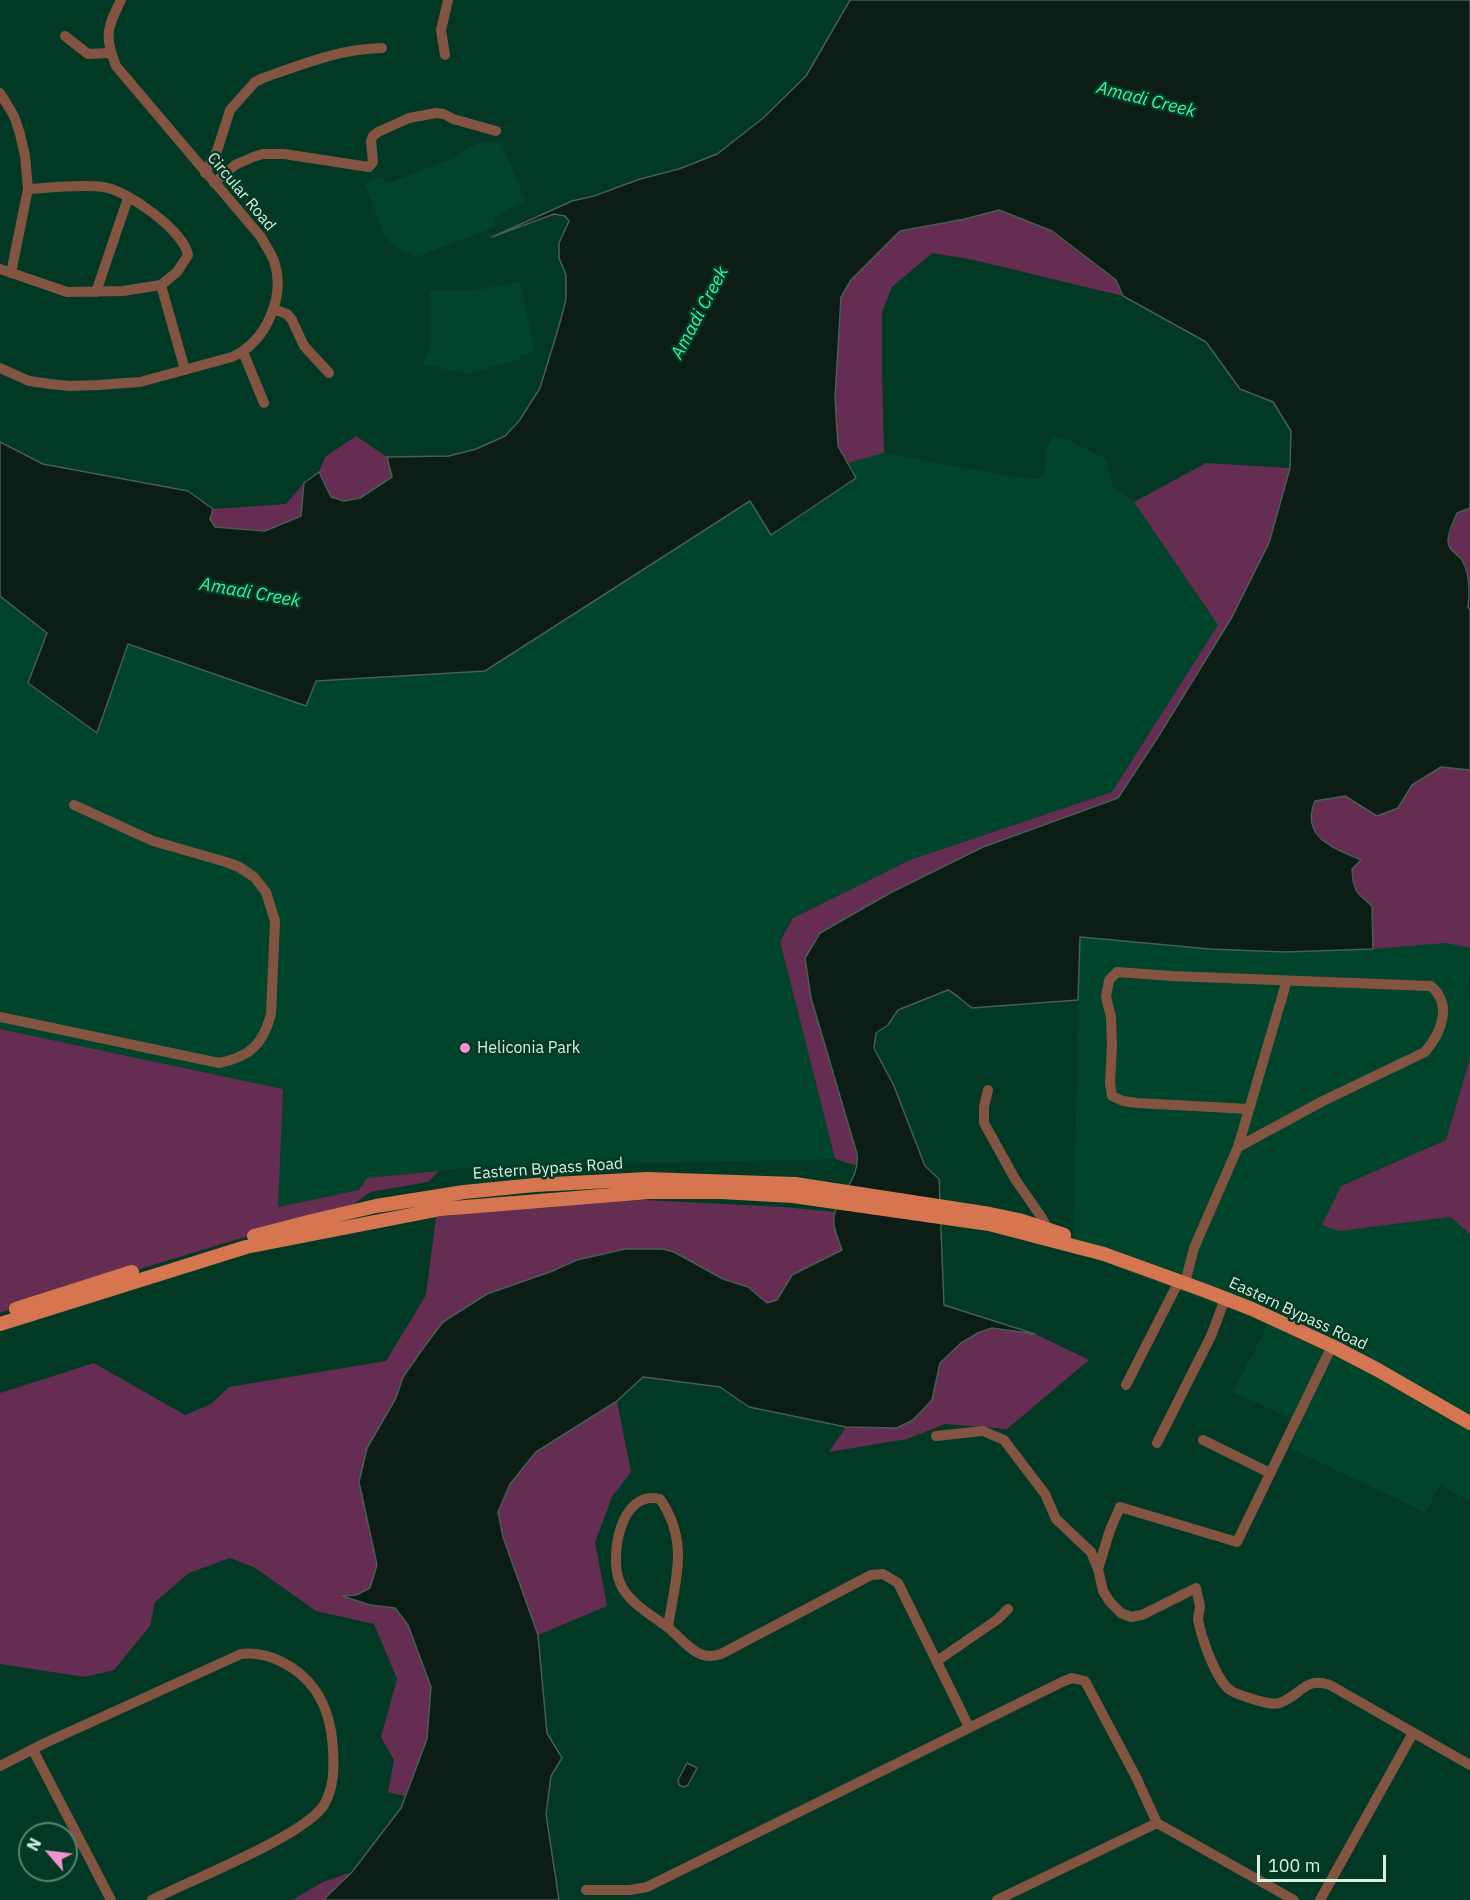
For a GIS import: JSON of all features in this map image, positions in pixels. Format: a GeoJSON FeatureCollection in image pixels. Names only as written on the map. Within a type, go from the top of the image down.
{"type":"FeatureCollection","features":[{"type":"Feature","properties":{"kind":"main road","name":"Eastern Bypass Road"},"geometry":{"type":"LineString","coordinates":[[0,1314],[167,1261],[312,1221],[376,1206],[464,1192],[535,1185],[647,1179],[794,1190],[989,1219],[1019,1221],[1068,1237],[1104,1254]]}},
{"type":"Feature","properties":{"kind":"main road","name":"Eastern Bypass Road"},"geometry":{"type":"LineString","coordinates":[[0,1324],[246,1247],[441,1209],[649,1192],[794,1190]]}},
{"type":"Feature","properties":{"kind":"main road","name":"Eastern Bypass Road"},"geometry":{"type":"LineString","coordinates":[[989,1219],[1104,1254],[1225,1299],[1332,1346],[1470,1423]]}},
{"type":"Feature","properties":{"kind":"street"},"geometry":{"type":"LineString","coordinates":[[65,36],[88,54],[110,53],[108,29],[121,0]]}},
{"type":"Feature","properties":{"kind":"street"},"geometry":{"type":"LineString","coordinates":[[445,55],[441,30],[448,0]]}},
{"type":"Feature","properties":{"kind":"street"},"geometry":{"type":"LineString","coordinates":[[206,173],[217,151],[230,110],[255,82],[323,57],[357,49],[382,48]]}},
{"type":"Feature","properties":{"kind":"street","name":"Circular Road"},"geometry":{"type":"LineString","coordinates":[[0,368],[29,381],[70,387],[140,382],[243,352],[256,341],[273,309],[277,284],[274,259],[261,237],[116,66],[110,53]]}},
{"type":"Feature","properties":{"kind":"street"},"geometry":{"type":"LineString","coordinates":[[0,93],[14,116],[20,134],[28,189],[5,271],[67,292],[96,292],[161,285],[177,272],[189,255],[181,239],[157,215],[108,188],[28,189]]}},
{"type":"Feature","properties":{"kind":"street"},"geometry":{"type":"LineString","coordinates":[[214,183],[236,165],[263,154],[284,154],[369,167],[372,162],[373,135],[409,118],[427,114],[444,114],[453,119],[496,131]]}},
{"type":"Feature","properties":{"kind":"street"},"geometry":{"type":"LineString","coordinates":[[96,292],[128,198]]}},
{"type":"Feature","properties":{"kind":"street"},"geometry":{"type":"LineString","coordinates":[[161,285],[184,370]]}},
{"type":"Feature","properties":{"kind":"street"},"geometry":{"type":"LineString","coordinates":[[273,309],[287,314],[304,346],[329,373]]}},
{"type":"Feature","properties":{"kind":"street"},"geometry":{"type":"LineString","coordinates":[[243,352],[264,403]]}},
{"type":"Feature","properties":{"kind":"street"},"geometry":{"type":"LineString","coordinates":[[0,1017],[219,1063],[232,1060],[254,1048],[268,1027],[271,1014],[275,921],[270,900],[261,885],[239,867],[153,841],[74,805]]}},
{"type":"Feature","properties":{"kind":"street"},"geometry":{"type":"LineString","coordinates":[[1238,1148],[1323,1101],[1425,1052],[1435,1040],[1441,1025],[1443,1005],[1440,993],[1431,986],[1117,972],[1108,980],[1106,997],[1111,1017],[1110,1083],[1112,1096],[1123,1101],[1250,1109]]}},
{"type":"Feature","properties":{"kind":"street"},"geometry":{"type":"LineString","coordinates":[[1126,1385],[1182,1282],[1194,1248],[1238,1148],[1287,980]]}},
{"type":"Feature","properties":{"kind":"street"},"geometry":{"type":"LineString","coordinates":[[988,1090],[984,1107],[984,1123],[1015,1179],[1048,1230]]}},
{"type":"Feature","properties":{"kind":"street"},"geometry":{"type":"LineString","coordinates":[[1157,1443],[1211,1336],[1225,1299]]}},
{"type":"Feature","properties":{"kind":"street"},"geometry":{"type":"LineString","coordinates":[[1098,1569],[1120,1507],[1237,1542],[1332,1346]]}},
{"type":"Feature","properties":{"kind":"street"},"geometry":{"type":"LineString","coordinates":[[936,1436],[983,1431],[1004,1440],[1045,1494],[1056,1519],[1091,1552],[1103,1591],[1121,1613],[1131,1617],[1142,1615],[1196,1588],[1200,1605],[1198,1618],[1200,1627],[1220,1679],[1229,1689],[1242,1696],[1278,1704],[1297,1694],[1307,1684],[1319,1681],[1330,1684],[1470,1765]]}},
{"type":"Feature","properties":{"kind":"street"},"geometry":{"type":"LineString","coordinates":[[1203,1440],[1270,1473]]}},
{"type":"Feature","properties":{"kind":"street"},"geometry":{"type":"LineString","coordinates":[[668,1627],[679,1558],[675,1526],[660,1499],[651,1497],[642,1500],[624,1520],[616,1546],[616,1568],[621,1585],[630,1597],[695,1652],[704,1656],[721,1654],[871,1575],[883,1574],[898,1583],[969,1727]]}},
{"type":"Feature","properties":{"kind":"street"},"geometry":{"type":"LineString","coordinates":[[937,1661],[998,1619],[1008,1609]]}},
{"type":"Feature","properties":{"kind":"street"},"geometry":{"type":"LineString","coordinates":[[0,1766],[45,1743],[241,1654],[264,1655],[299,1671],[321,1697],[333,1740],[333,1783],[325,1804],[311,1819],[286,1835],[152,1900]]}},
{"type":"Feature","properties":{"kind":"street"},"geometry":{"type":"LineString","coordinates":[[586,1890],[630,1890],[647,1887],[1072,1678],[1085,1681],[1090,1688],[1157,1822],[1294,1900]]}},
{"type":"Feature","properties":{"kind":"street"},"geometry":{"type":"LineString","coordinates":[[1320,1900],[1413,1733]]}},
{"type":"Feature","properties":{"kind":"street"},"geometry":{"type":"LineString","coordinates":[[33,1750],[111,1900]]}},
{"type":"Feature","properties":{"kind":"street"},"geometry":{"type":"LineString","coordinates":[[997,1900],[1157,1822]]}},
{"type":"Feature","properties":{"kind":"shaded area"},"geometry":{"type":"Polygon","coordinates":[[[850,0],[848,28],[530,424],[319,539],[176,535],[0,442],[43,464],[188,491],[213,509],[286,504],[304,483],[319,472],[325,457],[356,436],[387,457],[449,456],[476,449],[505,436],[519,421],[540,388],[559,326],[566,299],[566,275],[559,258],[559,243],[569,221],[565,216],[554,214],[492,237],[572,201],[679,169],[717,154],[762,119],[806,76],[850,0]]]}},
{"type":"Feature","properties":{"kind":"shaded area"},"geometry":{"type":"Polygon","coordinates":[[[482,142],[502,144],[525,200],[493,219],[495,227],[416,257],[394,246],[384,235],[365,184],[380,177],[388,183],[460,156],[460,152],[482,142]]]}},
{"type":"Feature","properties":{"kind":"shaded area"},"geometry":{"type":"Polygon","coordinates":[[[999,210],[1052,231],[1117,280],[1123,296],[974,260],[932,253],[892,287],[882,312],[884,453],[848,463],[838,446],[835,398],[841,297],[851,280],[900,231],[999,210]]]}},
{"type":"Feature","properties":{"kind":"shaded area"},"geometry":{"type":"Polygon","coordinates":[[[520,282],[534,346],[531,353],[519,356],[521,359],[467,374],[423,364],[430,346],[430,291],[471,291],[520,282]]]}},
{"type":"Feature","properties":{"kind":"shaded area"},"geometry":{"type":"Polygon","coordinates":[[[1053,436],[1070,441],[1106,459],[1113,488],[1134,502],[1218,625],[1112,792],[910,860],[793,918],[780,941],[835,1159],[473,1167],[368,1178],[359,1190],[277,1207],[283,1089],[0,1029],[0,596],[47,633],[98,733],[127,644],[306,706],[315,681],[485,671],[750,501],[771,534],[855,478],[848,463],[884,453],[1008,476],[1040,479],[1046,470],[1044,452],[1053,436]]]}},
{"type":"Feature","properties":{"kind":"shaded area"},"geometry":{"type":"Polygon","coordinates":[[[1206,463],[1290,468],[1269,543],[1232,617],[1118,798],[983,847],[805,958],[811,998],[857,1154],[858,1166],[835,1159],[780,941],[793,918],[910,860],[1112,792],[1218,625],[1134,502],[1206,463]]]}},
{"type":"Feature","properties":{"kind":"shaded area"},"geometry":{"type":"Polygon","coordinates":[[[1470,502],[1470,590],[1468,574],[1461,559],[1450,550],[1448,541],[1457,513],[1470,502]]]}},
{"type":"Feature","properties":{"kind":"shaded area"},"geometry":{"type":"Polygon","coordinates":[[[1441,767],[1470,770],[1470,948],[1446,943],[1373,949],[1372,906],[1356,890],[1352,876],[1352,869],[1361,860],[1331,846],[1316,833],[1312,824],[1315,801],[1345,796],[1398,808],[1412,785],[1441,767]]]}},
{"type":"Feature","properties":{"kind":"shaded area"},"geometry":{"type":"Polygon","coordinates":[[[1080,937],[1210,949],[1373,949],[1446,943],[1470,948],[1470,975],[1467,992],[1470,998],[1470,1058],[1446,1140],[1341,1186],[1339,1231],[1450,1217],[1470,1234],[1470,1502],[1440,1484],[1426,1513],[1290,1448],[1301,1423],[1233,1392],[1268,1324],[1073,1251],[1080,937]]]}},
{"type":"Feature","properties":{"kind":"shaded area"},"geometry":{"type":"Polygon","coordinates":[[[0,1029],[283,1089],[278,1207],[359,1190],[367,1178],[439,1171],[428,1182],[370,1192],[354,1204],[0,1313],[0,1029]]]}},
{"type":"Feature","properties":{"kind":"shaded area"},"geometry":{"type":"Polygon","coordinates":[[[1470,1058],[1470,1234],[1450,1217],[1339,1231],[1322,1225],[1341,1186],[1446,1140],[1470,1058]]]}},
{"type":"Feature","properties":{"kind":"shaded area"},"geometry":{"type":"Polygon","coordinates":[[[858,1166],[863,1252],[764,1307],[661,1274],[407,1609],[431,1687],[427,1739],[405,1796],[388,1792],[394,1760],[381,1737],[397,1679],[374,1624],[316,1611],[254,1567],[230,1558],[189,1573],[155,1602],[150,1626],[114,1670],[85,1677],[0,1664],[0,1393],[94,1363],[185,1415],[211,1404],[229,1387],[386,1361],[426,1295],[436,1217],[576,1202],[644,1200],[835,1212],[858,1166]]]}},
{"type":"Feature","properties":{"kind":"shaded area"},"geometry":{"type":"Polygon","coordinates":[[[992,1328],[1035,1334],[1089,1360],[1007,1429],[945,1424],[907,1439],[829,1452],[846,1427],[897,1428],[932,1400],[940,1363],[961,1343],[992,1328]]]}},
{"type":"Feature","properties":{"kind":"shaded area"},"geometry":{"type":"Polygon","coordinates":[[[643,1377],[617,1401],[631,1472],[612,1497],[595,1542],[607,1606],[538,1635],[547,1733],[562,1758],[551,1776],[546,1814],[559,1900],[492,1900],[503,1537],[498,1512],[500,1456],[643,1377]]]}},
{"type":"Feature","properties":{"kind":"shaded area"},"geometry":{"type":"Polygon","coordinates":[[[352,1872],[323,1900],[292,1900],[323,1882],[352,1872]]]}},
{"type":"Feature","properties":{"kind":"water","name":"Amadi Creek"},"geometry":{"type":"Polygon","coordinates":[[[850,0],[1470,0],[1470,508],[1457,513],[1450,530],[1448,544],[1462,560],[1469,583],[1470,770],[1441,767],[1412,785],[1398,808],[1377,816],[1345,796],[1315,801],[1312,824],[1316,833],[1331,846],[1361,860],[1352,869],[1352,876],[1356,891],[1372,906],[1373,949],[1285,952],[1210,949],[1080,937],[1078,1000],[972,1008],[948,990],[898,1010],[888,1025],[876,1033],[874,1048],[894,1086],[925,1166],[939,1179],[944,1305],[1035,1334],[992,1328],[961,1343],[940,1363],[932,1400],[913,1420],[897,1428],[846,1427],[749,1407],[720,1387],[643,1377],[617,1401],[536,1452],[510,1484],[498,1512],[503,1537],[538,1635],[547,1733],[562,1758],[551,1776],[546,1814],[559,1900],[323,1900],[352,1872],[401,1808],[427,1739],[431,1687],[408,1625],[395,1608],[370,1605],[342,1596],[356,1595],[370,1588],[377,1565],[359,1482],[367,1448],[396,1398],[403,1377],[443,1322],[487,1294],[577,1260],[625,1249],[663,1249],[674,1252],[723,1279],[748,1287],[767,1303],[777,1300],[792,1275],[842,1250],[834,1217],[838,1204],[856,1171],[857,1154],[811,998],[805,958],[820,933],[890,893],[983,847],[1118,798],[1232,617],[1269,543],[1290,468],[1291,431],[1273,402],[1240,389],[1206,342],[1123,296],[1116,280],[1052,231],[999,210],[900,231],[851,280],[841,297],[835,398],[838,446],[856,478],[771,535],[750,501],[485,671],[316,681],[306,706],[128,644],[97,733],[28,683],[47,633],[0,596],[0,442],[43,464],[188,491],[213,509],[210,519],[215,527],[265,531],[301,516],[304,483],[319,472],[331,497],[344,501],[360,498],[392,477],[387,457],[449,456],[476,449],[505,436],[519,421],[540,388],[559,326],[566,299],[566,275],[559,258],[559,243],[569,221],[565,216],[554,214],[492,237],[572,201],[679,169],[717,154],[762,119],[806,76],[850,0]]]}},
{"type":"Feature","properties":{"kind":"water"},"geometry":{"type":"Polygon","coordinates":[[[687,1763],[697,1768],[688,1785],[684,1787],[679,1785],[678,1780],[687,1763]]]}},
{"type":"Feature","properties":{"kind":"place","name":"Heliconia Park"},"geometry":{"type":"Point","coordinates":[465,1048]}}]}
